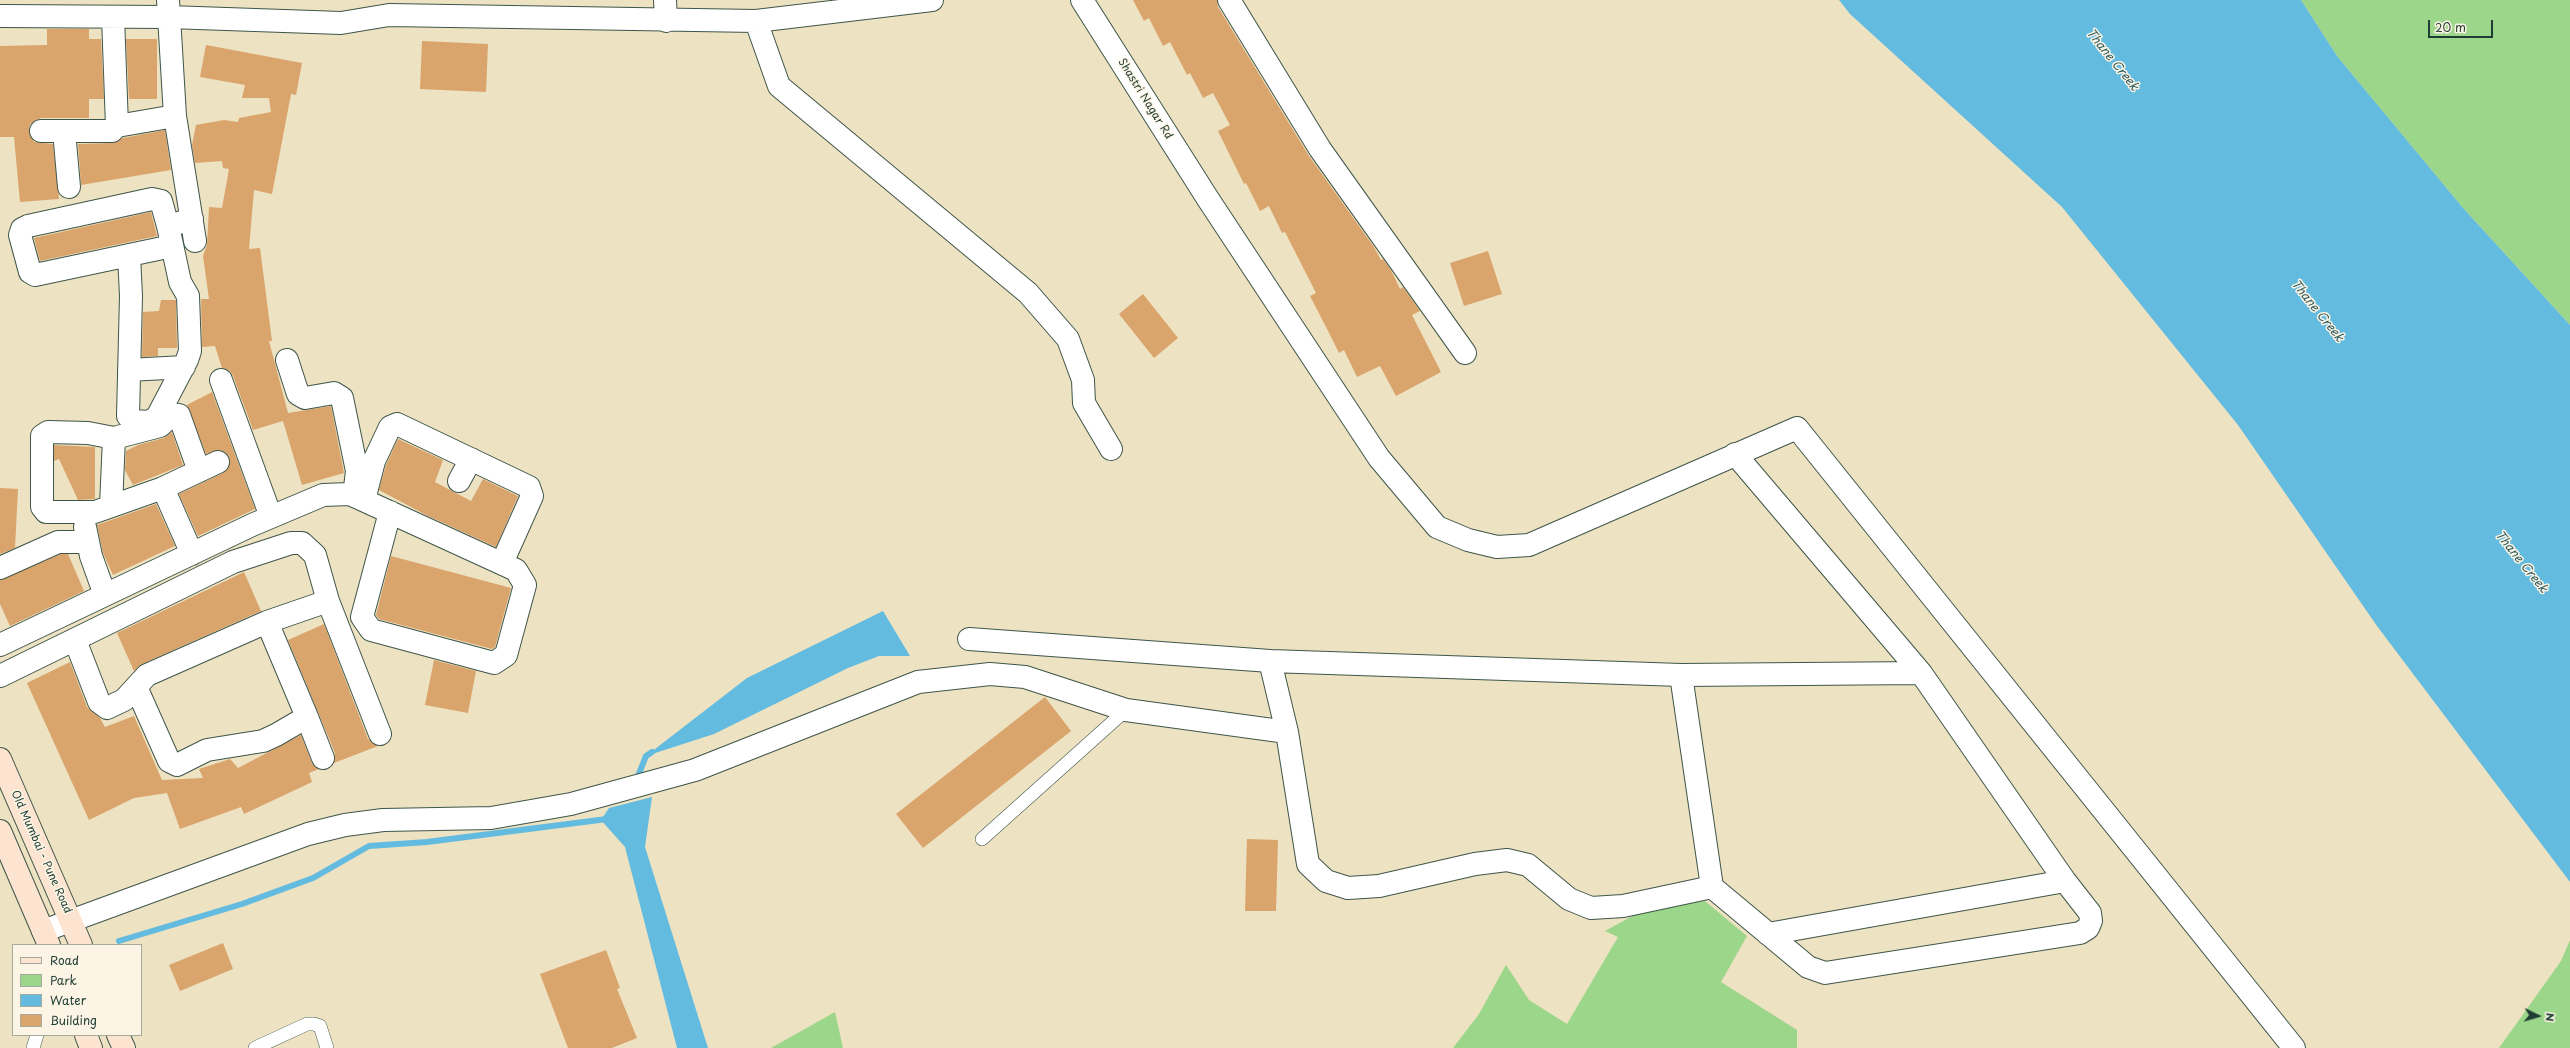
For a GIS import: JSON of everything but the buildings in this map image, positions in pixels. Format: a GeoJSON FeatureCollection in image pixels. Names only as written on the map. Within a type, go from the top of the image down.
{"type":"FeatureCollection","features":[{"type":"Feature","properties":{"kind":"main road","name":"Old Mumbai - Pune Road"},"geometry":{"type":"LineString","coordinates":[[0,759],[81,944]]}},
{"type":"Feature","properties":{"kind":"main road"},"geometry":{"type":"LineString","coordinates":[[0,831],[46,938]]}},
{"type":"Feature","properties":{"kind":"main road"},"geometry":{"type":"LineString","coordinates":[[86,1036],[91,1048]]}},
{"type":"Feature","properties":{"kind":"main road"},"geometry":{"type":"LineString","coordinates":[[118,1036],[124,1048]]}},
{"type":"Feature","properties":{"kind":"street"},"geometry":{"type":"LineString","coordinates":[[0,16],[80,8],[113,17],[168,8],[341,23],[390,15],[666,10],[756,21],[932,0]]}},
{"type":"Feature","properties":{"kind":"street","name":"Shastri Nagar Rd"},"geometry":{"type":"LineString","coordinates":[[1082,0],[1208,199],[1379,458],[1437,527],[1468,540],[1497,547],[1529,545],[1797,428],[2294,1048]]}},
{"type":"Feature","properties":{"kind":"street"},"geometry":{"type":"LineString","coordinates":[[1229,0],[1320,149],[1465,353]]}},
{"type":"Feature","properties":{"kind":"street"},"geometry":{"type":"LineString","coordinates":[[168,8],[175,116],[195,241]]}},
{"type":"Feature","properties":{"kind":"street"},"geometry":{"type":"LineString","coordinates":[[113,17],[117,126]]}},
{"type":"Feature","properties":{"kind":"street"},"geometry":{"type":"LineString","coordinates":[[756,21],[779,86],[1028,293],[1068,339],[1083,380],[1084,403],[1112,449]]}},
{"type":"Feature","properties":{"kind":"street"},"geometry":{"type":"LineString","coordinates":[[40,131],[112,131],[117,126],[175,116]]}},
{"type":"Feature","properties":{"kind":"street"},"geometry":{"type":"LineString","coordinates":[[64,131],[69,187]]}},
{"type":"Feature","properties":{"kind":"street"},"geometry":{"type":"LineString","coordinates":[[129,255],[131,296],[128,416],[134,421],[149,422],[157,417],[184,367],[190,351],[189,304],[180,282],[170,236],[163,204],[157,198],[28,226],[21,232],[30,272],[35,275],[129,255],[170,236],[192,219]]}},
{"type":"Feature","properties":{"kind":"street"},"geometry":{"type":"LineString","coordinates":[[287,360],[298,394],[305,398],[334,393],[342,398],[357,471],[359,498]]}},
{"type":"Feature","properties":{"kind":"street"},"geometry":{"type":"LineString","coordinates":[[129,370],[184,367]]}},
{"type":"Feature","properties":{"kind":"street"},"geometry":{"type":"LineString","coordinates":[[221,380],[223,460]]}},
{"type":"Feature","properties":{"kind":"street"},"geometry":{"type":"LineString","coordinates":[[223,460],[163,488],[111,506],[88,512],[46,512],[42,507],[42,436],[48,432],[88,434],[114,438],[160,426],[173,414],[179,414],[223,460],[271,517]]}},
{"type":"Feature","properties":{"kind":"street"},"geometry":{"type":"LineString","coordinates":[[359,498],[390,427],[397,424],[529,487],[532,496],[502,563]]}},
{"type":"Feature","properties":{"kind":"street"},"geometry":{"type":"LineString","coordinates":[[111,506],[114,438]]}},
{"type":"Feature","properties":{"kind":"street"},"geometry":{"type":"LineString","coordinates":[[1681,675],[1712,887],[1808,967],[1825,973],[1850,971],[2080,933],[2088,928],[2091,921],[2090,913],[2065,882],[1922,673],[1735,454]]}},
{"type":"Feature","properties":{"kind":"street"},"geometry":{"type":"LineString","coordinates":[[459,481],[471,459]]}},
{"type":"Feature","properties":{"kind":"street"},"geometry":{"type":"LineString","coordinates":[[163,488],[192,554]]}},
{"type":"Feature","properties":{"kind":"street"},"geometry":{"type":"LineString","coordinates":[[3,638],[105,595],[271,517],[323,495],[350,494],[390,512],[502,563],[516,570],[525,585],[506,656],[494,663],[371,630],[362,617],[390,512]]}},
{"type":"Feature","properties":{"kind":"street"},"geometry":{"type":"LineString","coordinates":[[88,512],[84,530],[105,595]]}},
{"type":"Feature","properties":{"kind":"street"},"geometry":{"type":"LineString","coordinates":[[0,568],[58,542],[88,542]]}},
{"type":"Feature","properties":{"kind":"street"},"geometry":{"type":"LineString","coordinates":[[0,676],[233,562],[290,542],[302,542],[315,555],[328,601],[380,734]]}},
{"type":"Feature","properties":{"kind":"street"},"geometry":{"type":"LineString","coordinates":[[75,640],[99,702],[107,708],[124,700],[147,675],[267,622],[328,601]]}},
{"type":"Feature","properties":{"kind":"street"},"geometry":{"type":"LineString","coordinates":[[267,622],[323,758]]}},
{"type":"Feature","properties":{"kind":"street"},"geometry":{"type":"LineString","coordinates":[[969,639],[1270,661],[1681,675],[1922,673]]}},
{"type":"Feature","properties":{"kind":"street"},"geometry":{"type":"LineString","coordinates":[[1270,661],[1287,732],[1308,864],[1326,881],[1348,888],[1379,886],[1475,864],[1507,860],[1528,865],[1569,900],[1591,908],[1623,906],[1712,887]]}},
{"type":"Feature","properties":{"kind":"street"},"geometry":{"type":"LineString","coordinates":[[46,938],[71,920],[308,834],[345,825],[383,820],[491,818],[526,814],[695,770],[918,682],[990,674],[1025,677],[1126,710],[1287,732]]}},
{"type":"Feature","properties":{"kind":"street"},"geometry":{"type":"LineString","coordinates":[[136,687],[169,761],[177,765],[207,750],[263,741],[307,717]]}},
{"type":"Feature","properties":{"kind":"street"},"geometry":{"type":"LineString","coordinates":[[1768,934],[2065,882]]}},
{"type":"Feature","properties":{"kind":"lane"},"geometry":{"type":"LineString","coordinates":[[982,839],[1126,710]]}},
{"type":"Feature","properties":{"kind":"lane"},"geometry":{"type":"LineString","coordinates":[[255,1048],[307,1024],[314,1024],[320,1026],[328,1048]]}},
{"type":"Feature","properties":{"kind":"lane"},"geometry":{"type":"LineString","coordinates":[[33,1048],[37,1036]]}},
{"type":"Feature","properties":{"kind":"green space"},"geometry":{"type":"Polygon","coordinates":[[[2301,0],[2570,0],[2570,325],[2463,208],[2337,56],[2301,0]]]}},
{"type":"Feature","properties":{"kind":"green space"},"geometry":{"type":"Polygon","coordinates":[[[1705,901],[1747,936],[1721,982],[1797,1030],[1797,1048],[1453,1048],[1479,1014],[1506,965],[1529,1000],[1567,1024],[1618,937],[1605,931],[1647,908],[1705,901]]]}},
{"type":"Feature","properties":{"kind":"green space"},"geometry":{"type":"Polygon","coordinates":[[[2570,940],[2570,1048],[2499,1048],[2561,961],[2570,940]]]}},
{"type":"Feature","properties":{"kind":"green space"},"geometry":{"type":"Polygon","coordinates":[[[835,1012],[843,1048],[771,1048],[835,1012]]]}},
{"type":"Feature","properties":{"kind":"water","name":"Thane Creek"},"geometry":{"type":"Polygon","coordinates":[[[1839,0],[2301,0],[2337,56],[2463,208],[2570,325],[2570,882],[2377,626],[2238,425],[2062,207],[1850,14],[1839,0]]]}},
{"type":"Feature","properties":{"kind":"water"},"geometry":{"type":"Polygon","coordinates":[[[883,611],[910,656],[879,656],[848,668],[714,734],[646,756],[747,678],[883,611]]]}},
{"type":"Feature","properties":{"kind":"water"},"geometry":{"type":"Polygon","coordinates":[[[652,797],[645,847],[708,1048],[677,1048],[625,847],[601,820],[609,808],[652,797]]]}},
{"type":"Feature","properties":{"kind":"waterway"},"geometry":{"type":"LineString","coordinates":[[636,781],[646,756],[652,752]]}},
{"type":"Feature","properties":{"kind":"waterway"},"geometry":{"type":"LineString","coordinates":[[119,941],[242,904],[313,878],[369,846],[427,842],[607,819]]}}]}
